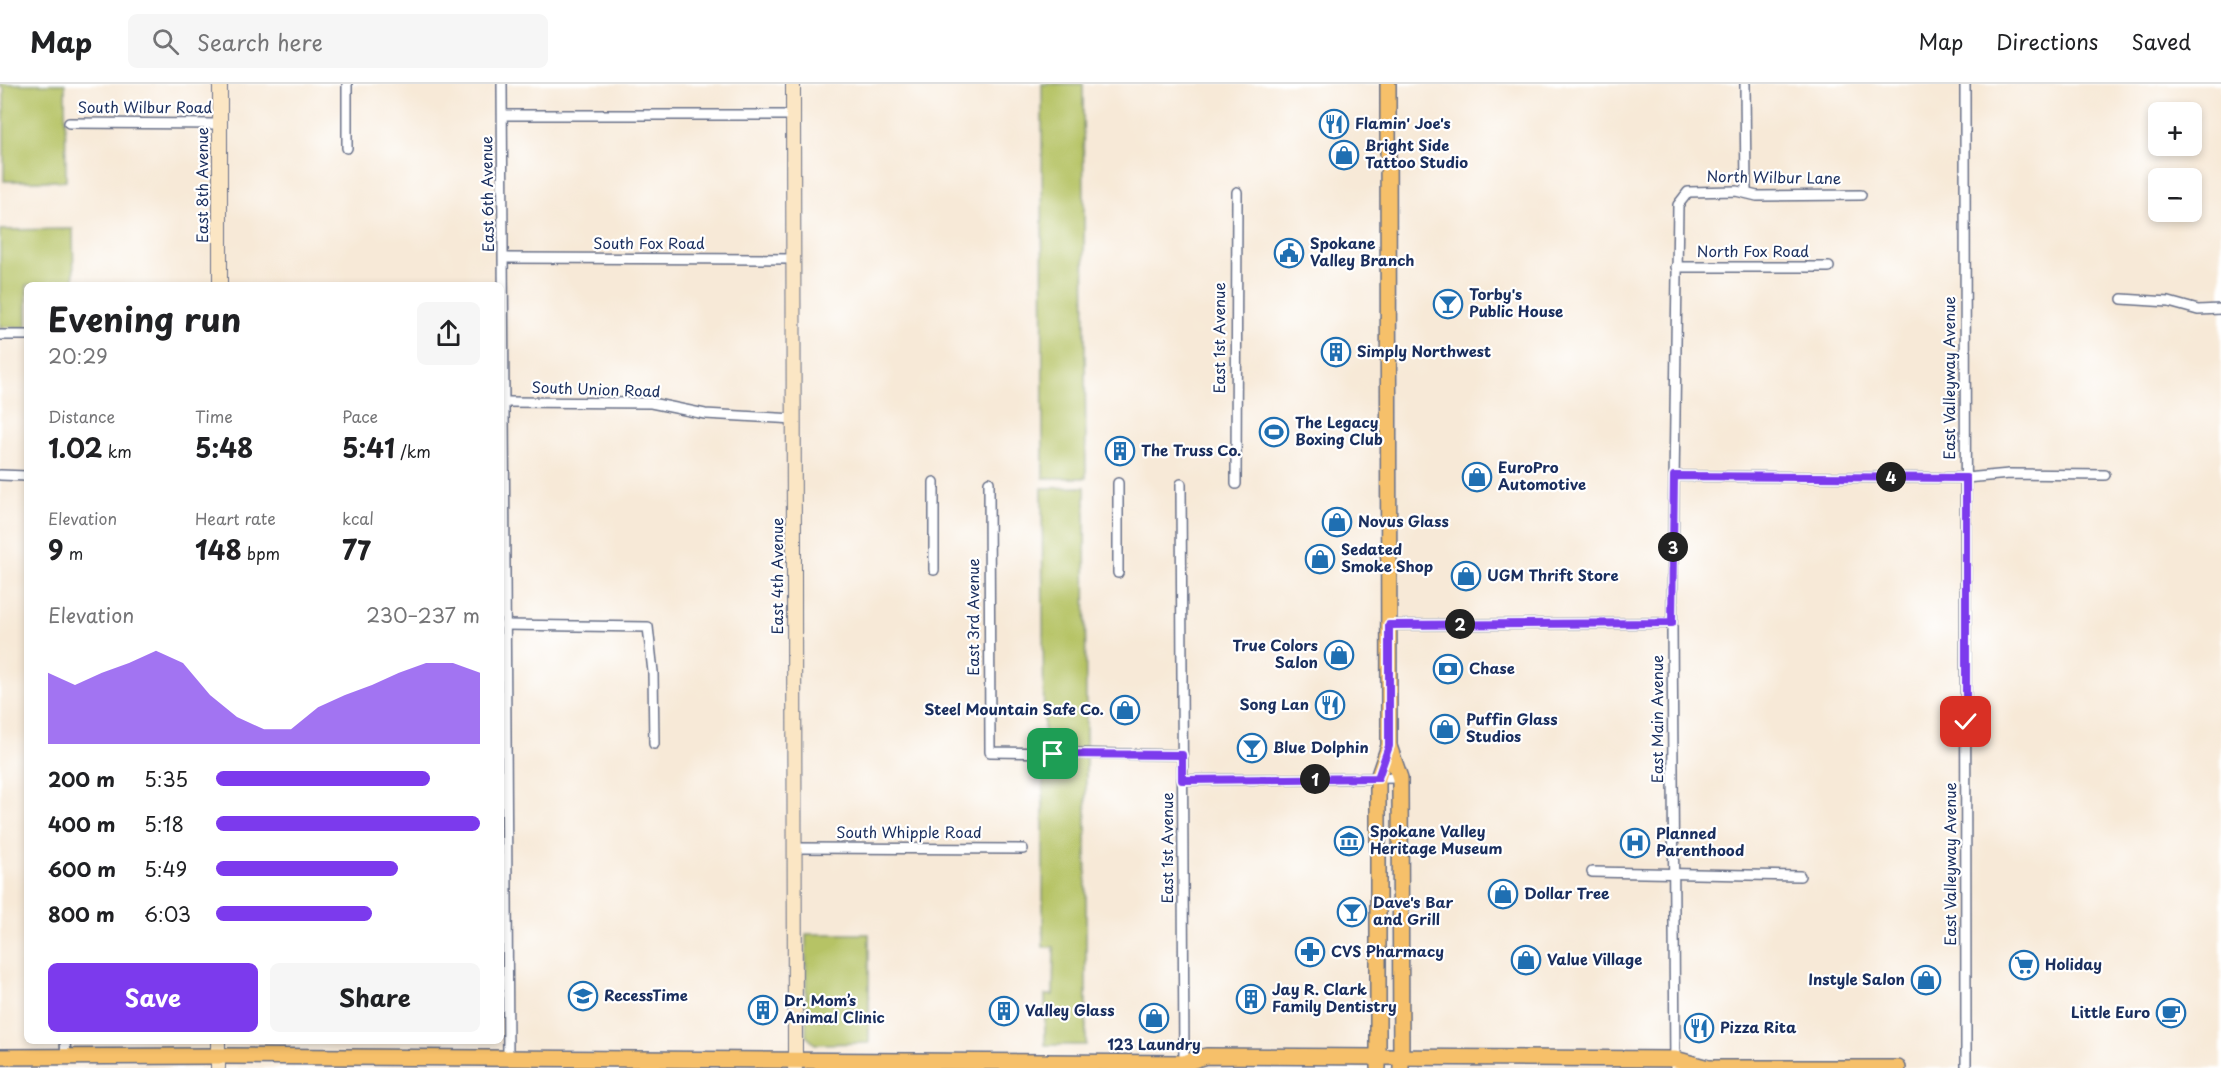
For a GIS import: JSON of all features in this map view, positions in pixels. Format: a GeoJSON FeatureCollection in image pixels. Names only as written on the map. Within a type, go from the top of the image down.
{"type":"FeatureCollection","features":[{"type":"Feature","properties":{"kind":"main road"},"geometry":{"type":"LineString","coordinates":[[1378,1063],[1378,778],[1389,746],[1388,84]]}},
{"type":"Feature","properties":{"kind":"main road"},"geometry":{"type":"LineString","coordinates":[[1389,746],[1400,778],[1401,1063]]}},
{"type":"Feature","properties":{"kind":"main road"},"geometry":{"type":"LineString","coordinates":[[0,1058],[218,1055],[408,1063],[508,1059],[795,1065],[1189,1066],[1206,1056],[1378,1063],[1675,1064],[1707,1068],[1898,1068]]}},
{"type":"Feature","properties":{"kind":"street","name":"East 8th Avenue"},"geometry":{"type":"LineString","coordinates":[[220,84],[220,282]]}},
{"type":"Feature","properties":{"kind":"street"},"geometry":{"type":"LineString","coordinates":[[347,84],[347,148]]}},
{"type":"Feature","properties":{"kind":"street","name":"East 6th Avenue"},"geometry":{"type":"LineString","coordinates":[[502,84],[508,1059]]}},
{"type":"Feature","properties":{"kind":"street","name":"East 4th Avenue"},"geometry":{"type":"LineString","coordinates":[[793,84],[795,1065]]}},
{"type":"Feature","properties":{"kind":"street"},"geometry":{"type":"LineString","coordinates":[[1745,84],[1746,192]]}},
{"type":"Feature","properties":{"kind":"street","name":"East Valleyway Avenue"},"geometry":{"type":"LineString","coordinates":[[1965,84],[1966,1068]]}},
{"type":"Feature","properties":{"kind":"street"},"geometry":{"type":"LineString","coordinates":[[502,115],[793,115]]}},
{"type":"Feature","properties":{"kind":"street","name":"South Wilbur Road"},"geometry":{"type":"LineString","coordinates":[[69,123],[220,124]]}},
{"type":"Feature","properties":{"kind":"street","name":"East 1st Avenue"},"geometry":{"type":"LineString","coordinates":[[1236,484],[1235,209],[1237,192]]}},
{"type":"Feature","properties":{"kind":"street","name":"North Wilbur Lane"},"geometry":{"type":"LineString","coordinates":[[1688,192],[1746,192],[1757,196],[1861,195]]}},
{"type":"Feature","properties":{"kind":"street","name":"East Main Avenue"},"geometry":{"type":"LineString","coordinates":[[1675,1064],[1672,623],[1676,267],[1678,205],[1688,192]]}},
{"type":"Feature","properties":{"kind":"street","name":"South Fox Road"},"geometry":{"type":"LineString","coordinates":[[504,258],[795,259]]}},
{"type":"Feature","properties":{"kind":"street","name":"North Fox Road"},"geometry":{"type":"LineString","coordinates":[[1676,267],[1829,267]]}},
{"type":"Feature","properties":{"kind":"street"},"geometry":{"type":"LineString","coordinates":[[2122,299],[2169,302],[2198,310],[2221,309]]}},
{"type":"Feature","properties":{"kind":"street"},"geometry":{"type":"LineString","coordinates":[[0,335],[24,335]]}},
{"type":"Feature","properties":{"kind":"street","name":"South Union Road"},"geometry":{"type":"LineString","coordinates":[[504,402],[651,403],[705,414],[795,419]]}},
{"type":"Feature","properties":{"kind":"street"},"geometry":{"type":"LineString","coordinates":[[1674,476],[1966,478],[2008,474],[2105,475]]}},
{"type":"Feature","properties":{"kind":"street"},"geometry":{"type":"LineString","coordinates":[[0,475],[24,476]]}},
{"type":"Feature","properties":{"kind":"street"},"geometry":{"type":"LineString","coordinates":[[934,482],[934,570]]}},
{"type":"Feature","properties":{"kind":"street","name":"East 3rd Avenue"},"geometry":{"type":"LineString","coordinates":[[988,482],[990,752],[1182,755]]}},
{"type":"Feature","properties":{"kind":"street"},"geometry":{"type":"LineString","coordinates":[[1118,483],[1118,573]]}},
{"type":"Feature","properties":{"kind":"street","name":"East 1st Avenue"},"geometry":{"type":"LineString","coordinates":[[1182,484],[1182,780],[1189,1066]]}},
{"type":"Feature","properties":{"kind":"street"},"geometry":{"type":"LineString","coordinates":[[1389,625],[1672,623]]}},
{"type":"Feature","properties":{"kind":"street"},"geometry":{"type":"LineString","coordinates":[[504,625],[648,627],[653,672],[654,744]]}},
{"type":"Feature","properties":{"kind":"street"},"geometry":{"type":"LineString","coordinates":[[1182,780],[1400,778]]}},
{"type":"Feature","properties":{"kind":"street","name":"South Whipple Road"},"geometry":{"type":"LineString","coordinates":[[795,848],[1023,849]]}},
{"type":"Feature","properties":{"kind":"street"},"geometry":{"type":"LineString","coordinates":[[1592,872],[1800,876]]}},
{"type":"Feature","properties":{"kind":"street"},"geometry":{"type":"LineString","coordinates":[[65,1044],[66,1057]]}},
{"type":"Feature","properties":{"kind":"green space"},"geometry":{"type":"Polygon","coordinates":[[[0,84],[65,84],[66,181],[4,181],[4,88],[0,87],[0,84]]]}},
{"type":"Feature","properties":{"kind":"green space"},"geometry":{"type":"Polygon","coordinates":[[[1042,84],[1083,84],[1086,478],[1043,478],[1042,84]]]}},
{"type":"Feature","properties":{"kind":"green space"},"geometry":{"type":"Polygon","coordinates":[[[73,229],[74,282],[24,282],[24,327],[0,327],[0,230],[73,229]]]}},
{"type":"Feature","properties":{"kind":"green space"},"geometry":{"type":"Polygon","coordinates":[[[1085,487],[1086,748],[1044,748],[1042,488],[1085,487]]]}},
{"type":"Feature","properties":{"kind":"green space"},"geometry":{"type":"Polygon","coordinates":[[[1086,757],[1086,1045],[1045,1045],[1045,995],[1053,995],[1054,947],[1043,947],[1043,758],[1086,757]]]}},
{"type":"Feature","properties":{"kind":"green space"},"geometry":{"type":"Polygon","coordinates":[[[806,934],[869,934],[869,1043],[815,1044],[806,1036],[806,934]]]}},
{"type":"Feature","properties":{"kind":"place","name":"Flamin' Joe's"},"geometry":{"type":"Point","coordinates":[1334,124]}},
{"type":"Feature","properties":{"kind":"place","name":"Bright Side Tattoo Studio"},"geometry":{"type":"Point","coordinates":[1344,155]}},
{"type":"Feature","properties":{"kind":"place","name":"Spokane Valley Branch"},"geometry":{"type":"Point","coordinates":[1289,253]}},
{"type":"Feature","properties":{"kind":"place","name":"Torby's Public House"},"geometry":{"type":"Point","coordinates":[1448,304]}},
{"type":"Feature","properties":{"kind":"place","name":"Simply Northwest"},"geometry":{"type":"Point","coordinates":[1336,352]}},
{"type":"Feature","properties":{"kind":"place","name":"The Legacy Boxing Club"},"geometry":{"type":"Point","coordinates":[1274,432]}},
{"type":"Feature","properties":{"kind":"place","name":"The Truss Co."},"geometry":{"type":"Point","coordinates":[1120,451]}},
{"type":"Feature","properties":{"kind":"place","name":"EuroPro Automotive"},"geometry":{"type":"Point","coordinates":[1477,477]}},
{"type":"Feature","properties":{"kind":"place","name":"Novus Glass"},"geometry":{"type":"Point","coordinates":[1337,522]}},
{"type":"Feature","properties":{"kind":"place","name":"Sedated Smoke Shop"},"geometry":{"type":"Point","coordinates":[1320,559]}},
{"type":"Feature","properties":{"kind":"place","name":"UGM Thrift Store"},"geometry":{"type":"Point","coordinates":[1466,576]}},
{"type":"Feature","properties":{"kind":"place","name":"True Colors Salon"},"geometry":{"type":"Point","coordinates":[1339,655]}},
{"type":"Feature","properties":{"kind":"place","name":"Chase"},"geometry":{"type":"Point","coordinates":[1448,669]}},
{"type":"Feature","properties":{"kind":"place","name":"Song Lan"},"geometry":{"type":"Point","coordinates":[1330,705]}},
{"type":"Feature","properties":{"kind":"place","name":"Steel Mountain Safe Co."},"geometry":{"type":"Point","coordinates":[1125,710]}},
{"type":"Feature","properties":{"kind":"place","name":"Puffin Glass Studios"},"geometry":{"type":"Point","coordinates":[1445,729]}},
{"type":"Feature","properties":{"kind":"place","name":"Blue Dolphin"},"geometry":{"type":"Point","coordinates":[1252,748]}},
{"type":"Feature","properties":{"kind":"place","name":"Spokane Valley Heritage Museum"},"geometry":{"type":"Point","coordinates":[1349,841]}},
{"type":"Feature","properties":{"kind":"place","name":"Planned Parenthood"},"geometry":{"type":"Point","coordinates":[1635,843]}},
{"type":"Feature","properties":{"kind":"place","name":"Dollar Tree"},"geometry":{"type":"Point","coordinates":[1503,894]}},
{"type":"Feature","properties":{"kind":"place","name":"Dave's Bar and Grill"},"geometry":{"type":"Point","coordinates":[1352,912]}},
{"type":"Feature","properties":{"kind":"place","name":"CVS Pharmacy"},"geometry":{"type":"Point","coordinates":[1310,952]}},
{"type":"Feature","properties":{"kind":"place","name":"Value Village"},"geometry":{"type":"Point","coordinates":[1526,960]}},
{"type":"Feature","properties":{"kind":"place","name":"Holiday"},"geometry":{"type":"Point","coordinates":[2024,965]}},
{"type":"Feature","properties":{"kind":"place","name":"Instyle Salon"},"geometry":{"type":"Point","coordinates":[1926,980]}},
{"type":"Feature","properties":{"kind":"place","name":"RecessTime"},"geometry":{"type":"Point","coordinates":[583,996]}},
{"type":"Feature","properties":{"kind":"place","name":"Jay R. Clark Family Dentistry"},"geometry":{"type":"Point","coordinates":[1251,999]}},
{"type":"Feature","properties":{"kind":"place","name":"Dr. Mom’s Animal Clinic"},"geometry":{"type":"Point","coordinates":[763,1010]}},
{"type":"Feature","properties":{"kind":"place","name":"Valley Glass"},"geometry":{"type":"Point","coordinates":[1004,1011]}},
{"type":"Feature","properties":{"kind":"place","name":"Little Euro"},"geometry":{"type":"Point","coordinates":[2171,1013]}},
{"type":"Feature","properties":{"kind":"place","name":"123 Laundry"},"geometry":{"type":"Point","coordinates":[1154,1018]}},
{"type":"Feature","properties":{"kind":"place","name":"Pizza Rita"},"geometry":{"type":"Point","coordinates":[1699,1028]}},
{"type":"Feature","properties":{"kind":"route"},"geometry":{"type":"LineString","coordinates":[[1053,754],[1182,755],[1182,780],[1378,778],[1389,746],[1389,625],[1672,623],[1674,476],[1966,478],[1966,722]]}}]}
